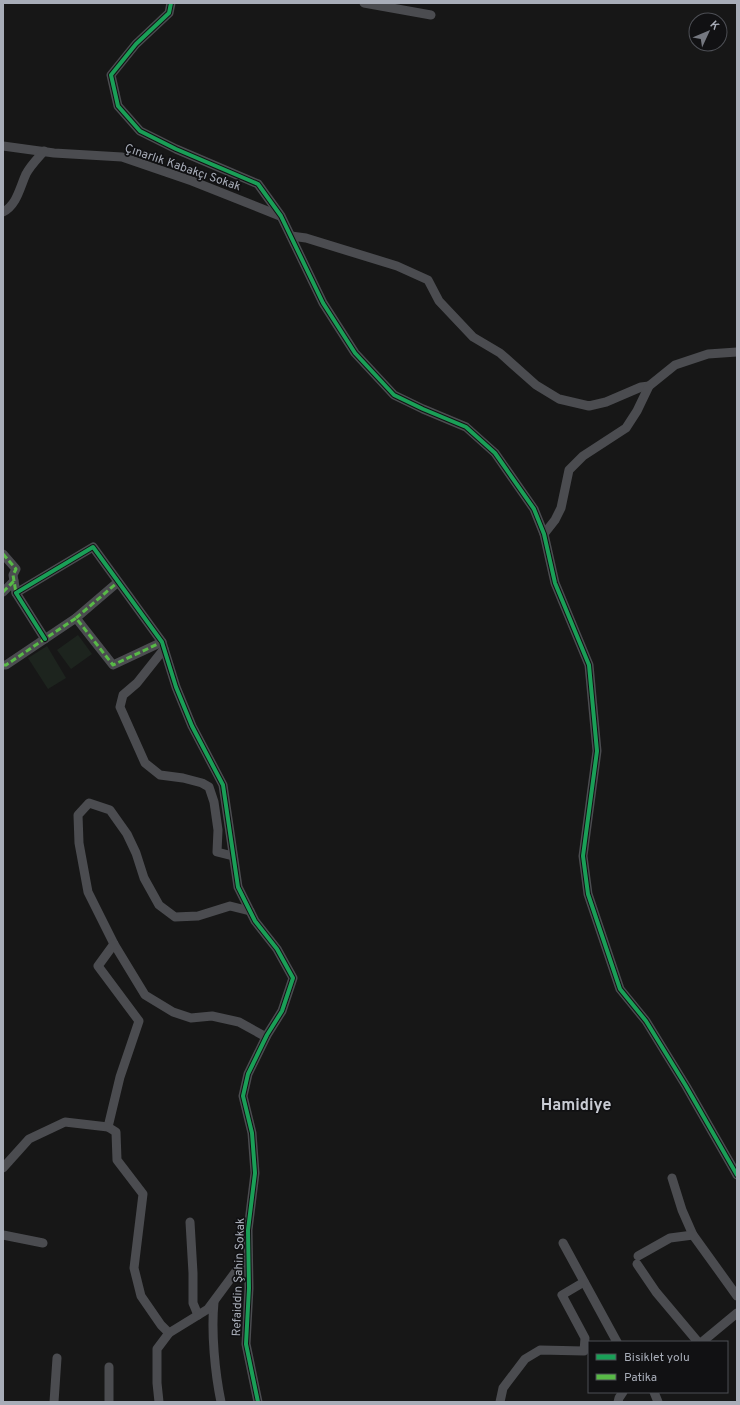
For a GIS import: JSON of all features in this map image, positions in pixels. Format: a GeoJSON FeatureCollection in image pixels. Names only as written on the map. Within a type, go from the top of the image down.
{"type":"FeatureCollection","features":[{"type":"Feature","properties":{"kind":"street"},"geometry":{"type":"LineString","coordinates":[[171,3],[169,13],[136,44],[111,75],[118,106],[140,132],[258,184],[281,216],[323,303],[355,353],[394,395],[423,410],[466,427],[495,453],[534,509],[544,534],[555,582],[589,665],[597,752],[583,856],[588,894],[620,989],[646,1021],[686,1086],[737,1175]]}},
{"type":"Feature","properties":{"kind":"street"},"geometry":{"type":"LineString","coordinates":[[364,3],[431,15]]}},
{"type":"Feature","properties":{"kind":"street","name":"Çınarlık Kabakçı Sokak"},"geometry":{"type":"LineString","coordinates":[[3,146],[44,151],[122,157],[192,180],[281,216]]}},
{"type":"Feature","properties":{"kind":"street"},"geometry":{"type":"LineString","coordinates":[[3,212],[9,209],[20,190],[26,173],[44,151]]}},
{"type":"Feature","properties":{"kind":"street"},"geometry":{"type":"LineString","coordinates":[[291,236],[306,238],[397,266],[428,280],[439,301],[473,337],[500,353],[536,385],[559,399],[589,406],[606,402],[641,387],[649,386]]}},
{"type":"Feature","properties":{"kind":"street"},"geometry":{"type":"LineString","coordinates":[[544,534],[555,520],[561,508],[569,470],[582,456],[626,428],[637,411],[649,386],[676,365],[708,354],[737,352]]}},
{"type":"Feature","properties":{"kind":"street","name":"Refaiddin Şahin Sokak"},"geometry":{"type":"LineString","coordinates":[[16,593],[93,547],[163,645],[176,687],[192,726],[223,785],[238,887],[255,921],[277,949],[293,978],[282,1011],[266,1037],[248,1074],[244,1096],[252,1133],[255,1173],[248,1230],[249,1288],[246,1344],[258,1402]]}},
{"type":"Feature","properties":{"kind":"street"},"geometry":{"type":"LineString","coordinates":[[3,554],[16,569],[14,575],[16,593],[45,639]]}},
{"type":"Feature","properties":{"kind":"street"},"geometry":{"type":"LineString","coordinates":[[3,592],[14,581]]}},
{"type":"Feature","properties":{"kind":"street"},"geometry":{"type":"LineString","coordinates":[[3,665],[6,665],[76,618],[118,582]]}},
{"type":"Feature","properties":{"kind":"street"},"geometry":{"type":"LineString","coordinates":[[76,618],[113,665],[163,645]]}},
{"type":"Feature","properties":{"kind":"street"},"geometry":{"type":"LineString","coordinates":[[163,645],[136,683],[123,695],[120,706],[145,763],[160,775],[196,781],[209,787],[214,802],[218,830],[217,852],[233,856]]}},
{"type":"Feature","properties":{"kind":"street"},"geometry":{"type":"LineString","coordinates":[[250,911],[230,906],[198,916],[175,917],[158,905],[144,878],[136,853],[126,834],[110,810],[89,803],[78,815],[80,850],[88,892],[114,944],[145,995],[173,1012],[191,1018],[212,1016],[239,1022],[266,1037]]}},
{"type":"Feature","properties":{"kind":"street"},"geometry":{"type":"LineString","coordinates":[[108,1127],[120,1077],[139,1021],[98,966],[114,944]]}},
{"type":"Feature","properties":{"kind":"street"},"geometry":{"type":"LineString","coordinates":[[3,1168],[29,1139],[65,1122],[108,1127],[116,1132],[117,1160],[143,1194],[134,1268],[141,1296],[161,1325],[169,1333]]}},
{"type":"Feature","properties":{"kind":"street"},"geometry":{"type":"LineString","coordinates":[[672,1178],[682,1210],[693,1235],[737,1296]]}},
{"type":"Feature","properties":{"kind":"street"},"geometry":{"type":"LineString","coordinates":[[190,1222],[193,1303],[198,1316]]}},
{"type":"Feature","properties":{"kind":"street"},"geometry":{"type":"LineString","coordinates":[[3,1235],[43,1243]]}},
{"type":"Feature","properties":{"kind":"street"},"geometry":{"type":"LineString","coordinates":[[693,1235],[670,1238],[638,1260],[656,1292],[697,1341]]}},
{"type":"Feature","properties":{"kind":"street"},"geometry":{"type":"LineString","coordinates":[[563,1244],[616,1341]]}},
{"type":"Feature","properties":{"kind":"street"},"geometry":{"type":"LineString","coordinates":[[160,1402],[157,1383],[157,1349],[169,1333],[208,1309],[248,1255]]}},
{"type":"Feature","properties":{"kind":"street"},"geometry":{"type":"LineString","coordinates":[[500,1402],[503,1388],[525,1359],[540,1350],[584,1351],[584,1338],[562,1295],[584,1282]]}},
{"type":"Feature","properties":{"kind":"street"},"geometry":{"type":"LineString","coordinates":[[214,1301],[213,1316],[216,1374],[221,1402]]}},
{"type":"Feature","properties":{"kind":"street"},"geometry":{"type":"LineString","coordinates":[[703,1341],[737,1313]]}},
{"type":"Feature","properties":{"kind":"street"},"geometry":{"type":"LineString","coordinates":[[54,1402],[57,1358]]}},
{"type":"Feature","properties":{"kind":"street"},"geometry":{"type":"LineString","coordinates":[[109,1368],[109,1402]]}},
{"type":"Feature","properties":{"kind":"street"},"geometry":{"type":"LineString","coordinates":[[618,1402],[622,1393]]}},
{"type":"Feature","properties":{"kind":"shaded area"},"geometry":{"type":"Polygon","coordinates":[[[78,635],[92,654],[71,669],[57,650],[78,635]]]}},
{"type":"Feature","properties":{"kind":"shaded area"},"geometry":{"type":"Polygon","coordinates":[[[47,646],[66,678],[48,689],[28,658],[47,646]]]}},
{"type":"Feature","properties":{"kind":"marked path"},"geometry":{"type":"LineString","coordinates":[[3,554],[16,569],[13,575],[16,593]]}},
{"type":"Feature","properties":{"kind":"marked path"},"geometry":{"type":"LineString","coordinates":[[3,592],[14,581]]}},
{"type":"Feature","properties":{"kind":"marked path"},"geometry":{"type":"LineString","coordinates":[[76,618],[118,582]]}},
{"type":"Feature","properties":{"kind":"marked path"},"geometry":{"type":"LineString","coordinates":[[3,665],[6,665],[76,618],[113,665],[162,642],[160,640]]}},
{"type":"Feature","properties":{"kind":"cycle path"},"geometry":{"type":"LineString","coordinates":[[171,3],[169,13],[136,44],[111,75],[118,106],[140,131],[176,149],[258,184],[281,216],[323,303],[355,353],[394,395],[466,427],[495,453],[534,509],[544,534],[555,583],[589,665],[597,751],[583,856],[588,894],[620,989],[646,1021],[686,1086],[737,1175]]}},
{"type":"Feature","properties":{"kind":"cycle path"},"geometry":{"type":"LineString","coordinates":[[45,639],[16,593],[93,547],[162,642],[176,687],[192,726],[223,785],[238,887],[255,921],[277,949],[293,978],[282,1011],[267,1035],[248,1074],[243,1096],[252,1133],[255,1173],[248,1230],[249,1288],[246,1344],[258,1402]]}},
{"type":"Feature","properties":{"kind":"district","name":"Hamidiye"},"geometry":{"type":"Point","coordinates":[576,1104]}}]}
